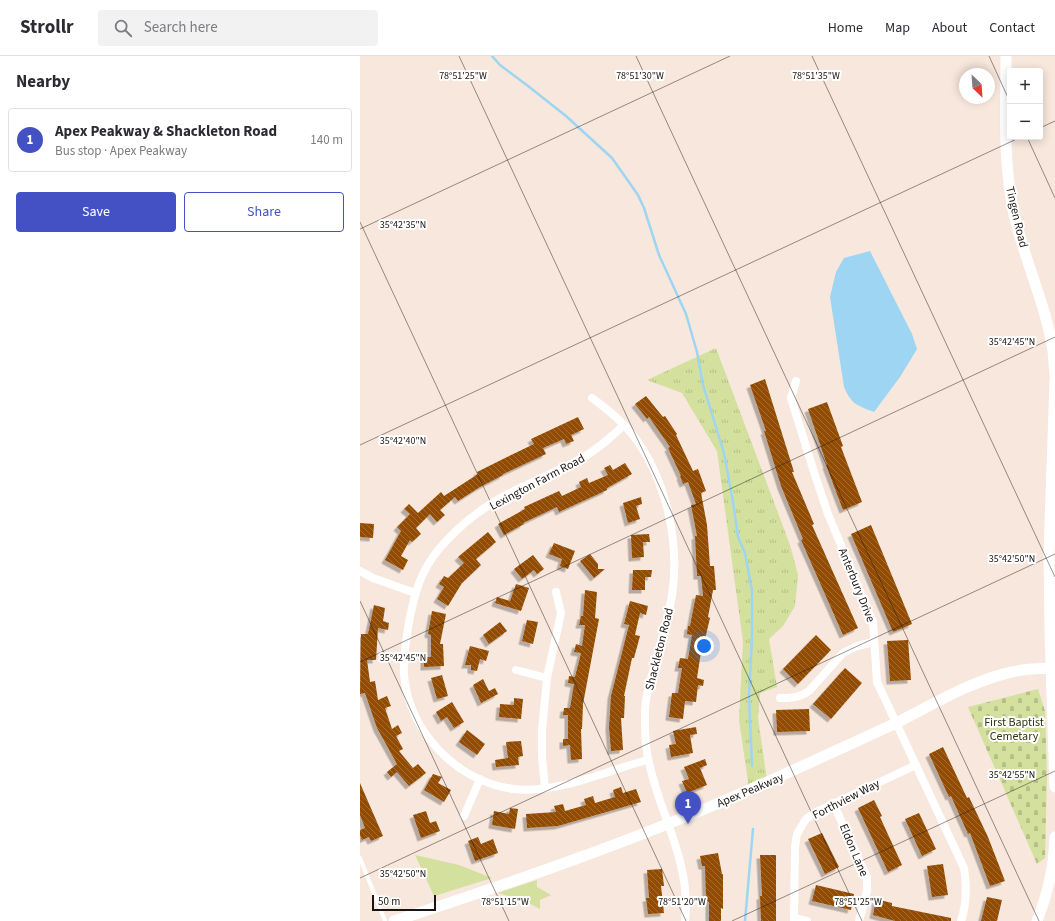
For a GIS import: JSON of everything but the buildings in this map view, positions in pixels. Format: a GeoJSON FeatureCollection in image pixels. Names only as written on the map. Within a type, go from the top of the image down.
{"type":"FeatureCollection","features":[{"type":"Feature","properties":{"kind":"street","name":"Tingen Road"},"geometry":{"type":"LineString","coordinates":[[1006,56],[1007,154],[1010,195],[1017,226],[1053,350],[1055,375]]}},
{"type":"Feature","properties":{"kind":"street","name":"Anterbury Drive"},"geometry":{"type":"LineString","coordinates":[[796,381],[791,398],[828,514],[873,622],[877,682],[964,868],[967,893],[961,921]]}},
{"type":"Feature","properties":{"kind":"street"},"geometry":{"type":"LineString","coordinates":[[1055,381],[1049,538],[1055,787]]}},
{"type":"Feature","properties":{"kind":"street","name":"Shackleton Road"},"geometry":{"type":"LineString","coordinates":[[592,398],[606,408],[624,425],[646,455],[659,483],[670,526],[674,559],[674,575],[670,607],[646,701],[645,726],[647,760],[676,845],[684,876],[686,902],[685,921]]}},
{"type":"Feature","properties":{"kind":"street","name":"Lexington Farm Road"},"geometry":{"type":"LineString","coordinates":[[624,425],[601,446],[580,459],[506,495],[475,516],[439,549],[423,574],[415,593],[405,646],[404,675],[409,700],[421,727],[438,750],[461,769],[480,779],[514,789],[545,788],[568,784],[647,760]]}},
{"type":"Feature","properties":{"kind":"street"},"geometry":{"type":"LineString","coordinates":[[360,571],[374,578],[415,593]]}},
{"type":"Feature","properties":{"kind":"street"},"geometry":{"type":"LineString","coordinates":[[545,788],[542,756],[542,731],[547,678],[561,612],[556,592]]}},
{"type":"Feature","properties":{"kind":"street"},"geometry":{"type":"LineString","coordinates":[[780,698],[797,698],[803,696],[843,653],[857,646],[874,642]]}},
{"type":"Feature","properties":{"kind":"street","name":"Apex Peakway"},"geometry":{"type":"LineString","coordinates":[[394,921],[534,875],[668,824],[780,777],[896,723],[978,682],[1016,671],[1053,668]]}},
{"type":"Feature","properties":{"kind":"street"},"geometry":{"type":"LineString","coordinates":[[516,670],[547,678]]}},
{"type":"Feature","properties":{"kind":"street","name":"Forthview Way"},"geometry":{"type":"LineString","coordinates":[[794,920],[795,847],[797,834],[806,819],[833,803],[916,765]]}},
{"type":"Feature","properties":{"kind":"street"},"geometry":{"type":"LineString","coordinates":[[464,816],[480,779]]}},
{"type":"Feature","properties":{"kind":"street","name":"Eldon Lane"},"geometry":{"type":"LineString","coordinates":[[833,803],[866,877],[867,891],[859,921]]}},
{"type":"Feature","properties":{"kind":"street"},"geometry":{"type":"LineString","coordinates":[[1036,921],[1048,885],[1054,858],[1055,837]]}},
{"type":"Feature","properties":{"kind":"street"},"geometry":{"type":"LineString","coordinates":[[794,920],[807,921]]}},
{"type":"Feature","properties":{"kind":"lane"},"geometry":{"type":"LineString","coordinates":[[360,858],[385,921]]}},
{"type":"Feature","properties":{"kind":"green space"},"geometry":{"type":"Polygon","coordinates":[[[716,348],[790,545],[798,575],[795,606],[783,626],[769,639],[777,687],[760,693],[758,718],[767,780],[747,787],[748,781],[739,720],[743,642],[717,451],[682,393],[647,380],[716,348]]]}},
{"type":"Feature","properties":{"kind":"green space","name":"First Baptist Cemetary"},"geometry":{"type":"Polygon","coordinates":[[[1038,689],[1045,711],[1047,775],[1045,858],[1037,864],[968,707],[1038,689]]]}},
{"type":"Feature","properties":{"kind":"green space"},"geometry":{"type":"Polygon","coordinates":[[[415,855],[459,865],[492,878],[434,896],[415,855]]]}},
{"type":"Feature","properties":{"kind":"green space"},"geometry":{"type":"Polygon","coordinates":[[[537,880],[537,887],[551,895],[540,900],[540,909],[525,901],[498,893],[537,880]]]}},
{"type":"Feature","properties":{"kind":"water"},"geometry":{"type":"Polygon","coordinates":[[[870,251],[912,334],[917,349],[900,377],[874,412],[856,404],[850,398],[844,387],[830,297],[836,272],[844,258],[870,251]]]}},
{"type":"Feature","properties":{"kind":"waterway"},"geometry":{"type":"LineString","coordinates":[[492,56],[500,65],[566,116],[612,158],[638,195],[644,208],[659,255],[686,314],[697,352],[703,385],[724,453],[738,537],[745,553],[752,591],[752,636],[749,697],[752,766]]}},
{"type":"Feature","properties":{"kind":"waterway"},"geometry":{"type":"LineString","coordinates":[[745,921],[753,829]]}},
{"type":"Feature","properties":{"kind":"place","name":"Apex Peakway & Shackleton Road"},"geometry":{"type":"Point","coordinates":[688,824]}}]}
